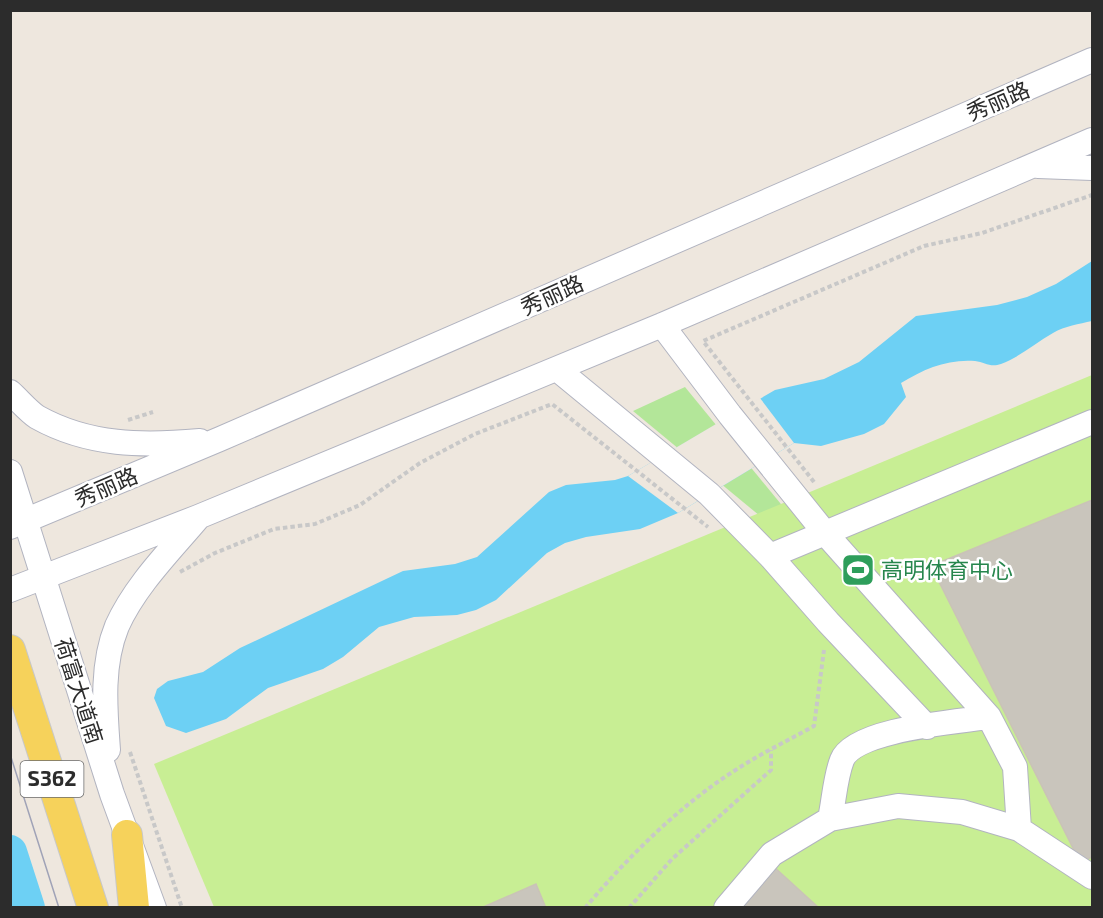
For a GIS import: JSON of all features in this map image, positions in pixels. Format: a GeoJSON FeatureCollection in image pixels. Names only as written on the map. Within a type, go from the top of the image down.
{"type":"FeatureCollection","features":[{"type":"Feature","properties":{"kind":"main road","name":"S362"},"geometry":{"type":"LineString","coordinates":[[10,650],[93,908]]}},
{"type":"Feature","properties":{"kind":"main road"},"geometry":{"type":"LineString","coordinates":[[127,835],[134,908]]}},
{"type":"Feature","properties":{"kind":"street","name":"秀丽路"},"geometry":{"type":"LineString","coordinates":[[18,524],[220,439],[1092,60]]}},
{"type":"Feature","properties":{"kind":"street"},"geometry":{"type":"LineString","coordinates":[[10,590],[42,580],[198,518],[662,325],[1092,140]]}},
{"type":"Feature","properties":{"kind":"street"},"geometry":{"type":"LineString","coordinates":[[1030,166],[1092,168]]}},
{"type":"Feature","properties":{"kind":"street"},"geometry":{"type":"LineString","coordinates":[[662,325],[765,460],[825,532],[989,717],[1015,767],[1019,829]]}},
{"type":"Feature","properties":{"kind":"street"},"geometry":{"type":"LineString","coordinates":[[556,369],[709,494],[770,556],[828,622],[927,727]]}},
{"type":"Feature","properties":{"kind":"street"},"geometry":{"type":"LineString","coordinates":[[10,392],[36,416],[88,439],[146,445],[220,439]]}},
{"type":"Feature","properties":{"kind":"street"},"geometry":{"type":"LineString","coordinates":[[770,556],[1092,422]]}},
{"type":"Feature","properties":{"kind":"street","name":"荷富大道南"},"geometry":{"type":"LineString","coordinates":[[10,472],[18,524],[42,580],[112,794],[154,908]]}},
{"type":"Feature","properties":{"kind":"street"},"geometry":{"type":"LineString","coordinates":[[112,794],[105,712],[107,665],[117,627],[141,586],[198,518]]}},
{"type":"Feature","properties":{"kind":"street"},"geometry":{"type":"LineString","coordinates":[[830,819],[843,758],[861,741],[887,733],[989,717]]}},
{"type":"Feature","properties":{"kind":"street"},"geometry":{"type":"LineString","coordinates":[[726,908],[772,854],[830,819],[898,807],[962,812],[1019,829],[1092,877]]}},
{"type":"Feature","properties":{"kind":"path"},"geometry":{"type":"LineString","coordinates":[[820,490],[703,341],[924,246],[982,233],[1092,195]]}},
{"type":"Feature","properties":{"kind":"path"},"geometry":{"type":"LineString","coordinates":[[173,578],[215,553],[274,529],[315,524],[360,505],[420,463],[475,434],[552,404],[686,508]]}},
{"type":"Feature","properties":{"kind":"path"},"geometry":{"type":"LineString","coordinates":[[122,421],[153,412]]}},
{"type":"Feature","properties":{"kind":"path"},"geometry":{"type":"LineString","coordinates":[[585,908],[646,843],[696,799],[734,771],[814,726],[828,622]]}},
{"type":"Feature","properties":{"kind":"path"},"geometry":{"type":"LineString","coordinates":[[127,745],[182,908]]}},
{"type":"Feature","properties":{"kind":"path"},"geometry":{"type":"LineString","coordinates":[[629,908],[672,858],[771,770],[771,750]]}},
{"type":"Feature","properties":{"kind":"green space","name":"高明体育中心"},"geometry":{"type":"Polygon","coordinates":[[[1092,375],[1092,907],[214,907],[154,764],[1092,375]]]}},
{"type":"Feature","properties":{"kind":"green space"},"geometry":{"type":"Polygon","coordinates":[[[685,387],[785,509],[766,521],[633,411],[685,387]]]}},
{"type":"Feature","properties":{"kind":"water"},"geometry":{"type":"Polygon","coordinates":[[[1092,261],[1092,321],[1058,331],[1015,358],[1001,364],[965,361],[945,363],[927,369],[901,383],[906,397],[884,424],[864,434],[821,446],[794,443],[678,513],[640,529],[586,537],[565,543],[547,553],[496,600],[476,610],[457,615],[414,617],[379,627],[343,657],[323,669],[268,688],[226,719],[186,733],[166,726],[154,698],[157,689],[168,681],[203,672],[240,648],[403,571],[455,564],[477,557],[549,492],[566,485],[615,480],[628,476],[775,390],[824,379],[859,362],[916,316],[997,305],[1027,297],[1056,284],[1092,261]]]}},
{"type":"Feature","properties":{"kind":"pier"},"geometry":{"type":"Polygon","coordinates":[[[760,398],[794,443],[678,513],[628,476],[760,398]]]}},
{"type":"Feature","properties":{"kind":"building"},"geometry":{"type":"Polygon","coordinates":[[[1092,500],[1092,857],[1080,862],[931,566],[1092,500]]]}},
{"type":"Feature","properties":{"kind":"building"},"geometry":{"type":"Polygon","coordinates":[[[773,866],[819,908],[738,908],[773,866]]]}},
{"type":"Feature","properties":{"kind":"building"},"geometry":{"type":"Polygon","coordinates":[[[536,884],[546,908],[481,908],[536,884]]]}},
{"type":"Feature","properties":{"kind":"waterway"},"geometry":{"type":"LineString","coordinates":[[10,852],[28,908]]}},
{"type":"Feature","properties":{"kind":"tram line"},"geometry":{"type":"LineString","coordinates":[[10,754],[59,908]]}},
{"type":"Feature","properties":{"kind":"place","name":"高明体育中心"},"geometry":{"type":"Point","coordinates":[858,570]}}]}
